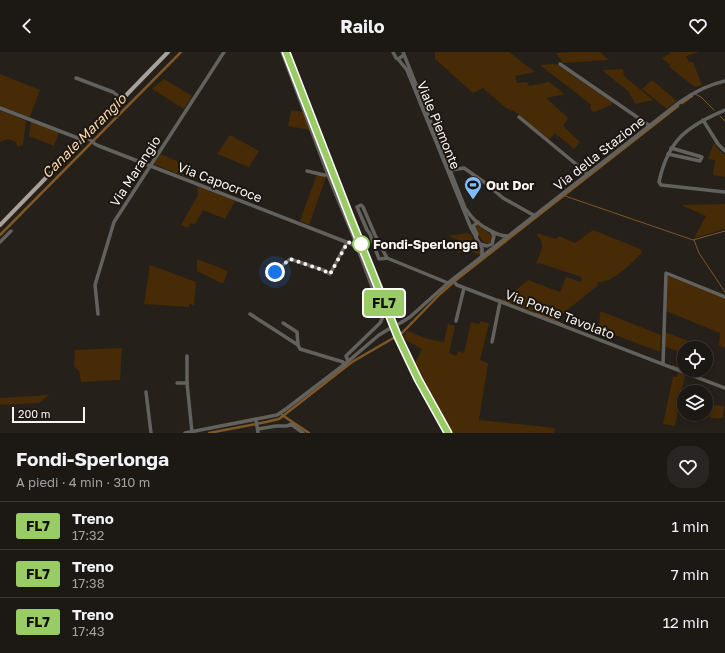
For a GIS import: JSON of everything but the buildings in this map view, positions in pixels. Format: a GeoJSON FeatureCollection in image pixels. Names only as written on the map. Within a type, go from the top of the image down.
{"type":"FeatureCollection","features":[{"type":"Feature","properties":{"kind":"main road"},"geometry":{"type":"LineString","coordinates":[[0,225],[168,52]]}},
{"type":"Feature","properties":{"kind":"street","name":"Via Marangio"},"geometry":{"type":"LineString","coordinates":[[98,314],[95,286],[113,225],[150,165],[224,52]]}},
{"type":"Feature","properties":{"kind":"street"},"geometry":{"type":"LineString","coordinates":[[250,314],[298,345],[300,349],[346,363],[346,356],[348,353],[364,340],[382,319],[382,314],[358,249],[354,245],[356,243],[328,175],[282,52]]}},
{"type":"Feature","properties":{"kind":"street","name":"Viale Piemonte"},"geometry":{"type":"LineString","coordinates":[[393,52],[396,58],[407,70],[469,224],[482,248]]}},
{"type":"Feature","properties":{"kind":"street","name":"Viale Piemonte"},"geometry":{"type":"LineString","coordinates":[[398,59],[404,54],[465,208],[471,216],[492,232],[503,236],[508,236]]}},
{"type":"Feature","properties":{"kind":"street"},"geometry":{"type":"LineString","coordinates":[[560,64],[650,126]]}},
{"type":"Feature","properties":{"kind":"street"},"geometry":{"type":"LineString","coordinates":[[76,78],[113,92],[123,100]]}},
{"type":"Feature","properties":{"kind":"street","name":"Via della Stazione"},"geometry":{"type":"LineString","coordinates":[[185,433],[212,431],[277,415],[346,363],[379,335],[410,317],[489,251],[694,92],[704,87],[725,81]]}},
{"type":"Feature","properties":{"kind":"street","name":"Via Capocroce"},"geometry":{"type":"LineString","coordinates":[[0,108],[86,138],[95,144],[354,245]]}},
{"type":"Feature","properties":{"kind":"street"},"geometry":{"type":"LineString","coordinates":[[725,110],[703,120],[681,135],[668,154],[659,182],[661,185],[725,192]]}},
{"type":"Feature","properties":{"kind":"street"},"geometry":{"type":"LineString","coordinates":[[519,117],[588,174]]}},
{"type":"Feature","properties":{"kind":"street"},"geometry":{"type":"LineString","coordinates":[[703,120],[718,144],[725,151]]}},
{"type":"Feature","properties":{"kind":"street"},"geometry":{"type":"LineString","coordinates":[[668,154],[700,160],[702,157],[671,148]]}},
{"type":"Feature","properties":{"kind":"street"},"geometry":{"type":"LineString","coordinates":[[451,170],[464,168],[503,198],[535,216]]}},
{"type":"Feature","properties":{"kind":"street"},"geometry":{"type":"LineString","coordinates":[[307,171],[328,175]]}},
{"type":"Feature","properties":{"kind":"street"},"geometry":{"type":"LineString","coordinates":[[372,232],[367,230],[357,206],[358,205],[361,204],[364,207],[377,244],[379,259],[388,258],[452,282]]}},
{"type":"Feature","properties":{"kind":"street"},"geometry":{"type":"LineString","coordinates":[[476,238],[477,234],[473,226],[478,222]]}},
{"type":"Feature","properties":{"kind":"street"},"geometry":{"type":"LineString","coordinates":[[0,242],[11,231]]}},
{"type":"Feature","properties":{"kind":"street"},"geometry":{"type":"LineString","coordinates":[[479,243],[487,246],[492,244],[494,236],[492,232]]}},
{"type":"Feature","properties":{"kind":"street"},"geometry":{"type":"LineString","coordinates":[[499,234],[499,244]]}},
{"type":"Feature","properties":{"kind":"street"},"geometry":{"type":"LineString","coordinates":[[275,272],[290,259],[323,270],[330,274],[348,242]]}},
{"type":"Feature","properties":{"kind":"street"},"geometry":{"type":"LineString","coordinates":[[377,244],[388,258]]}},
{"type":"Feature","properties":{"kind":"street"},"geometry":{"type":"LineString","coordinates":[[482,257],[482,248],[489,251]]}},
{"type":"Feature","properties":{"kind":"street"},"geometry":{"type":"LineString","coordinates":[[663,364],[666,273],[725,297]]}},
{"type":"Feature","properties":{"kind":"street","name":"Via Ponte Tavolato"},"geometry":{"type":"LineString","coordinates":[[452,282],[500,302],[725,388]]}},
{"type":"Feature","properties":{"kind":"street"},"geometry":{"type":"LineString","coordinates":[[456,321],[464,288]]}},
{"type":"Feature","properties":{"kind":"street"},"geometry":{"type":"LineString","coordinates":[[492,342],[500,302]]}},
{"type":"Feature","properties":{"kind":"street"},"geometry":{"type":"LineString","coordinates":[[283,323],[297,332],[298,345]]}},
{"type":"Feature","properties":{"kind":"street"},"geometry":{"type":"LineString","coordinates":[[188,356],[187,383],[192,432]]}},
{"type":"Feature","properties":{"kind":"street"},"geometry":{"type":"LineString","coordinates":[[177,383],[187,383]]}},
{"type":"Feature","properties":{"kind":"street"},"geometry":{"type":"LineString","coordinates":[[146,392],[151,433]]}},
{"type":"Feature","properties":{"kind":"street"},"geometry":{"type":"LineString","coordinates":[[256,420],[258,429],[287,426],[291,424],[303,433]]}},
{"type":"Feature","properties":{"kind":"shaded area"},"geometry":{"type":"Polygon","coordinates":[[[435,52],[509,52],[535,72],[515,76],[517,83],[527,82],[529,86],[549,82],[565,94],[546,98],[568,118],[563,126],[580,142],[574,149],[555,133],[549,140],[514,111],[506,108],[483,88],[473,93],[435,59],[435,52]]]}},
{"type":"Feature","properties":{"kind":"shaded area"},"geometry":{"type":"Polygon","coordinates":[[[600,52],[609,60],[563,63],[556,53],[600,52]]]}},
{"type":"Feature","properties":{"kind":"shaded area"},"geometry":{"type":"Polygon","coordinates":[[[668,52],[700,52],[686,56],[689,62],[693,62],[702,85],[695,87],[669,67],[670,65],[662,58],[670,54],[668,52]]]}},
{"type":"Feature","properties":{"kind":"shaded area"},"geometry":{"type":"Polygon","coordinates":[[[556,64],[612,102],[611,105],[594,112],[590,109],[591,105],[589,103],[540,65],[556,64]]]}},
{"type":"Feature","properties":{"kind":"shaded area"},"geometry":{"type":"Polygon","coordinates":[[[623,69],[624,76],[653,100],[635,104],[629,92],[602,70],[623,69]]]}},
{"type":"Feature","properties":{"kind":"shaded area"},"geometry":{"type":"Polygon","coordinates":[[[0,74],[40,90],[30,117],[0,106],[0,74]]]}},
{"type":"Feature","properties":{"kind":"shaded area"},"geometry":{"type":"Polygon","coordinates":[[[164,79],[192,96],[184,109],[152,89],[164,79]]]}},
{"type":"Feature","properties":{"kind":"shaded area"},"geometry":{"type":"Polygon","coordinates":[[[652,80],[677,101],[667,109],[642,89],[652,80]]]}},
{"type":"Feature","properties":{"kind":"shaded area"},"geometry":{"type":"Polygon","coordinates":[[[0,110],[26,121],[23,145],[18,147],[16,142],[8,139],[0,142],[0,110]]]}},
{"type":"Feature","properties":{"kind":"shaded area"},"geometry":{"type":"Polygon","coordinates":[[[291,110],[304,112],[310,130],[288,126],[291,110]]]}},
{"type":"Feature","properties":{"kind":"shaded area"},"geometry":{"type":"Polygon","coordinates":[[[31,121],[59,132],[54,146],[29,136],[31,121]]]}},
{"type":"Feature","properties":{"kind":"shaded area"},"geometry":{"type":"Polygon","coordinates":[[[230,135],[259,151],[249,167],[217,154],[230,135]]]}},
{"type":"Feature","properties":{"kind":"shaded area"},"geometry":{"type":"Polygon","coordinates":[[[714,143],[725,155],[725,177],[713,175],[715,160],[708,159],[714,143]]]}},
{"type":"Feature","properties":{"kind":"shaded area"},"geometry":{"type":"Polygon","coordinates":[[[160,154],[194,168],[189,178],[153,164],[160,154]]]}},
{"type":"Feature","properties":{"kind":"shaded area"},"geometry":{"type":"Polygon","coordinates":[[[317,174],[326,177],[309,225],[300,221],[317,174]]]}},
{"type":"Feature","properties":{"kind":"shaded area"},"geometry":{"type":"Polygon","coordinates":[[[197,185],[235,201],[225,219],[203,210],[195,224],[191,223],[188,228],[181,225],[198,195],[197,185]]]}},
{"type":"Feature","properties":{"kind":"shaded area"},"geometry":{"type":"Polygon","coordinates":[[[725,204],[725,229],[694,238],[706,216],[681,205],[725,204]]]}},
{"type":"Feature","properties":{"kind":"shaded area"},"geometry":{"type":"Polygon","coordinates":[[[477,225],[492,235],[492,242],[486,243],[481,239],[474,227],[477,225]]]}},
{"type":"Feature","properties":{"kind":"shaded area"},"geometry":{"type":"Polygon","coordinates":[[[593,230],[640,249],[642,253],[615,277],[603,282],[597,282],[598,285],[555,320],[503,301],[528,280],[560,292],[566,277],[581,282],[582,277],[539,263],[536,264],[542,245],[537,236],[538,233],[555,239],[559,236],[575,243],[593,230]]]}},
{"type":"Feature","properties":{"kind":"shaded area"},"geometry":{"type":"Polygon","coordinates":[[[467,233],[473,238],[467,243],[447,236],[467,233]]]}},
{"type":"Feature","properties":{"kind":"shaded area"},"geometry":{"type":"Polygon","coordinates":[[[453,242],[466,246],[476,243],[481,251],[481,256],[465,248],[463,253],[449,249],[453,242]]]}},
{"type":"Feature","properties":{"kind":"shaded area"},"geometry":{"type":"Polygon","coordinates":[[[197,259],[228,271],[223,284],[197,271],[197,259]]]}},
{"type":"Feature","properties":{"kind":"shaded area"},"geometry":{"type":"Polygon","coordinates":[[[150,265],[196,282],[194,305],[189,304],[189,307],[144,304],[150,265]]]}},
{"type":"Feature","properties":{"kind":"shaded area"},"geometry":{"type":"Polygon","coordinates":[[[668,276],[725,299],[725,348],[719,345],[720,333],[666,311],[668,276]]]}},
{"type":"Feature","properties":{"kind":"shaded area"},"geometry":{"type":"Polygon","coordinates":[[[600,312],[661,335],[660,352],[599,329],[600,312]]]}},
{"type":"Feature","properties":{"kind":"shaded area"},"geometry":{"type":"Polygon","coordinates":[[[480,321],[489,323],[480,360],[488,363],[479,420],[555,428],[554,433],[452,433],[415,363],[422,349],[405,340],[403,336],[407,331],[428,339],[444,342],[448,324],[455,326],[449,353],[456,356],[458,351],[464,353],[471,322],[479,324],[480,321]]]}},
{"type":"Feature","properties":{"kind":"shaded area"},"geometry":{"type":"Polygon","coordinates":[[[665,332],[689,341],[677,341],[677,351],[664,346],[665,332]]]}},
{"type":"Feature","properties":{"kind":"shaded area"},"geometry":{"type":"Polygon","coordinates":[[[122,348],[120,380],[81,382],[79,371],[74,366],[75,350],[122,348]]]}},
{"type":"Feature","properties":{"kind":"shaded area"},"geometry":{"type":"Polygon","coordinates":[[[673,377],[685,377],[683,385],[677,385],[677,416],[675,426],[663,424],[673,377]]]}},
{"type":"Feature","properties":{"kind":"shaded area"},"geometry":{"type":"Polygon","coordinates":[[[49,395],[39,403],[0,405],[0,398],[49,395]]]}},
{"type":"Feature","properties":{"kind":"shaded area"},"geometry":{"type":"Polygon","coordinates":[[[713,405],[724,406],[723,418],[713,418],[713,405]]]}},
{"type":"Feature","properties":{"kind":"waterway","name":"Canale Marangio"},"geometry":{"type":"LineString","coordinates":[[0,235],[181,52]]}},
{"type":"Feature","properties":{"kind":"waterway"},"geometry":{"type":"LineString","coordinates":[[695,94],[701,97],[714,110]]}},
{"type":"Feature","properties":{"kind":"waterway"},"geometry":{"type":"LineString","coordinates":[[682,103],[692,96]]}},
{"type":"Feature","properties":{"kind":"waterway"},"geometry":{"type":"LineString","coordinates":[[209,433],[279,419],[352,362],[402,333],[440,294],[456,280],[678,106]]}},
{"type":"Feature","properties":{"kind":"waterway"},"geometry":{"type":"LineString","coordinates":[[720,116],[725,121]]}},
{"type":"Feature","properties":{"kind":"waterway"},"geometry":{"type":"LineString","coordinates":[[565,196],[693,240],[725,231]]}},
{"type":"Feature","properties":{"kind":"waterway"},"geometry":{"type":"LineString","coordinates":[[694,240],[699,253],[725,292]]}},
{"type":"Feature","properties":{"kind":"waterway"},"geometry":{"type":"LineString","coordinates":[[498,299],[509,303]]}},
{"type":"Feature","properties":{"kind":"waterway"},"geometry":{"type":"LineString","coordinates":[[535,313],[555,320]]}},
{"type":"Feature","properties":{"kind":"waterway"},"geometry":{"type":"LineString","coordinates":[[556,321],[565,325]]}},
{"type":"Feature","properties":{"kind":"waterway"},"geometry":{"type":"LineString","coordinates":[[673,366],[677,368]]}},
{"type":"Feature","properties":{"kind":"waterway"},"geometry":{"type":"LineString","coordinates":[[282,415],[309,433]]}},
{"type":"Feature","properties":{"kind":"railway"},"geometry":{"type":"LineString","coordinates":[[286,52],[398,337],[418,379],[448,433]]}},
{"type":"Feature","properties":{"kind":"train","name":"FL7"},"geometry":{"type":"LineString","coordinates":[[286,52],[398,337],[418,379],[448,433]]}},
{"type":"Feature","properties":{"kind":"place","name":"Out Dor"},"geometry":{"type":"Point","coordinates":[473,200]}},
{"type":"Feature","properties":{"kind":"place","name":"Fondi-Sperlonga"},"geometry":{"type":"Point","coordinates":[361,244]}},
{"type":"Feature","properties":{"kind":"route"},"geometry":{"type":"LineString","coordinates":[[275,272],[290,259],[323,270],[330,274],[348,242],[354,245],[356,243],[361,244]]}}]}
